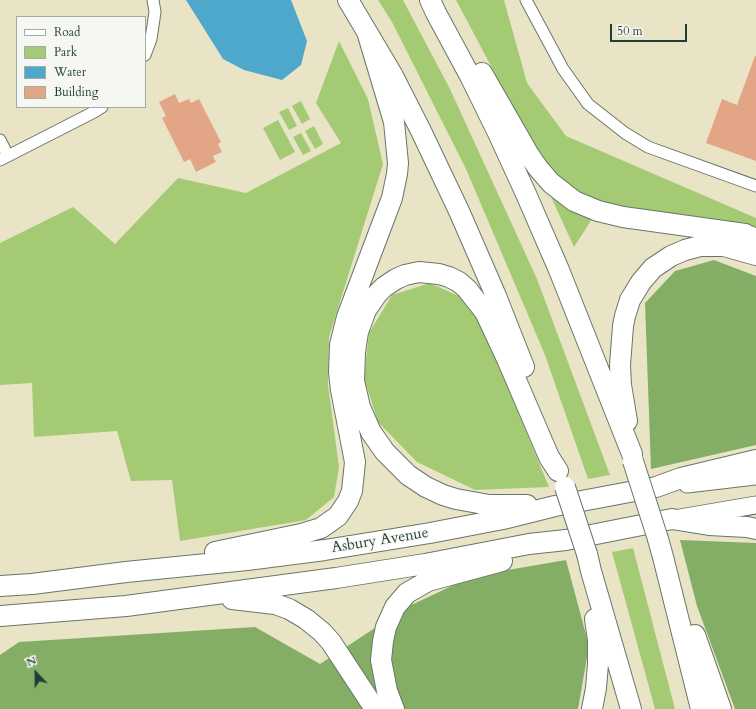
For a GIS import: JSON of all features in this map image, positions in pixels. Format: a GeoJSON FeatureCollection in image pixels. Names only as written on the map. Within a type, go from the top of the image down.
{"type":"FeatureCollection","features":[{"type":"Feature","properties":{"kind":"highway"},"geometry":{"type":"LineString","coordinates":[[348,0],[392,74],[421,131],[459,210],[519,354],[538,404],[589,562],[631,709]]}},
{"type":"Feature","properties":{"kind":"highway"},"geometry":{"type":"LineString","coordinates":[[430,0],[470,76],[526,194],[562,278],[633,458],[661,548],[701,709]]}},
{"type":"Feature","properties":{"kind":"highway"},"geometry":{"type":"LineString","coordinates":[[438,0],[444,7],[529,155],[551,183],[561,192],[574,201],[598,211],[623,217],[745,234],[756,239]]}},
{"type":"Feature","properties":{"kind":"highway"},"geometry":{"type":"LineString","coordinates":[[126,572],[315,530],[326,525],[338,516],[348,501],[352,491],[355,462],[341,390],[339,372],[340,345],[347,317],[392,198],[398,164],[394,122],[368,35]]}},
{"type":"Feature","properties":{"kind":"highway"},"geometry":{"type":"LineString","coordinates":[[633,458],[621,385],[621,349],[625,316],[630,300],[641,282],[653,268],[671,256],[685,250],[700,246],[724,246],[756,254]]}},
{"type":"Feature","properties":{"kind":"highway"},"geometry":{"type":"LineString","coordinates":[[555,506],[489,505],[456,499],[426,488],[408,475],[385,452],[371,432],[360,407],[354,381],[355,352],[358,332],[366,310],[376,294],[396,279],[405,275],[419,272],[439,274],[449,277],[459,282],[467,289],[485,312],[549,457],[562,479]]}},
{"type":"Feature","properties":{"kind":"highway"},"geometry":{"type":"LineString","coordinates":[[656,487],[681,478],[756,460]]}},
{"type":"Feature","properties":{"kind":"highway","name":"Asbury Avenue"},"geometry":{"type":"LineString","coordinates":[[0,586],[32,584],[325,550],[430,533],[503,519],[555,506],[656,487]]}},
{"type":"Feature","properties":{"kind":"highway"},"geometry":{"type":"LineString","coordinates":[[672,519],[709,525],[747,527],[756,529]]}},
{"type":"Feature","properties":{"kind":"highway","name":"Asbury Avenue"},"geometry":{"type":"LineString","coordinates":[[0,616],[126,606],[336,578],[424,564],[529,544],[566,540],[672,519]]}},
{"type":"Feature","properties":{"kind":"highway"},"geometry":{"type":"LineString","coordinates":[[394,709],[387,691],[382,670],[382,641],[390,615],[407,593],[428,581],[550,548],[566,540]]}},
{"type":"Feature","properties":{"kind":"highway"},"geometry":{"type":"LineString","coordinates":[[661,548],[682,594],[706,669],[721,709]]}},
{"type":"Feature","properties":{"kind":"highway"},"geometry":{"type":"LineString","coordinates":[[589,562],[598,640],[596,688],[592,709]]}},
{"type":"Feature","properties":{"kind":"highway"},"geometry":{"type":"LineString","coordinates":[[196,596],[240,599],[275,604],[289,609],[306,619],[319,629],[331,642],[375,709]]}},
{"type":"Feature","properties":{"kind":"main road","name":"Asbury Avenue"},"geometry":{"type":"LineString","coordinates":[[656,487],[756,476]]}},
{"type":"Feature","properties":{"kind":"main road","name":"Asbury Avenue"},"geometry":{"type":"LineString","coordinates":[[672,519],[756,505]]}},
{"type":"Feature","properties":{"kind":"street"},"geometry":{"type":"LineString","coordinates":[[146,52],[151,38],[155,12],[153,0]]}},
{"type":"Feature","properties":{"kind":"street"},"geometry":{"type":"LineString","coordinates":[[526,0],[563,69],[588,104],[625,134],[648,147],[756,186]]}},
{"type":"Feature","properties":{"kind":"street"},"geometry":{"type":"LineString","coordinates":[[0,140],[4,158],[100,108]]}},
{"type":"Feature","properties":{"kind":"green space"},"geometry":{"type":"Polygon","coordinates":[[[378,0],[403,0],[450,89],[537,279],[610,475],[588,479],[545,355],[466,169],[392,22],[378,0]]]}},
{"type":"Feature","properties":{"kind":"green space"},"geometry":{"type":"Polygon","coordinates":[[[456,0],[504,0],[527,83],[566,136],[756,218],[756,236],[603,202],[574,247],[492,68],[456,0]]]}},
{"type":"Feature","properties":{"kind":"green space"},"geometry":{"type":"Polygon","coordinates":[[[339,41],[368,99],[383,164],[329,337],[328,385],[339,467],[334,497],[306,520],[180,541],[172,480],[131,481],[117,431],[34,437],[32,383],[0,385],[0,243],[73,207],[115,244],[178,178],[246,193],[341,143],[316,103],[339,41]]]}},
{"type":"Feature","properties":{"kind":"green space"},"geometry":{"type":"Polygon","coordinates":[[[301,101],[310,119],[302,124],[292,106],[301,101]]]}},
{"type":"Feature","properties":{"kind":"green space"},"geometry":{"type":"Polygon","coordinates":[[[288,108],[297,126],[289,130],[279,112],[288,108]]]}},
{"type":"Feature","properties":{"kind":"green space"},"geometry":{"type":"Polygon","coordinates":[[[278,120],[295,152],[280,160],[263,128],[278,120]]]}},
{"type":"Feature","properties":{"kind":"green space"},"geometry":{"type":"Polygon","coordinates":[[[314,126],[323,144],[315,149],[305,131],[314,126]]]}},
{"type":"Feature","properties":{"kind":"green space"},"geometry":{"type":"Polygon","coordinates":[[[301,133],[311,151],[303,155],[293,137],[301,133]]]}},
{"type":"Feature","properties":{"kind":"green space"},"geometry":{"type":"Polygon","coordinates":[[[714,260],[756,276],[756,445],[651,469],[645,303],[675,271],[714,260]]]}},
{"type":"Feature","properties":{"kind":"green space"},"geometry":{"type":"Polygon","coordinates":[[[430,283],[465,299],[485,332],[549,487],[475,490],[417,462],[378,422],[364,378],[369,333],[392,295],[430,283]]]}},
{"type":"Feature","properties":{"kind":"green space"},"geometry":{"type":"Polygon","coordinates":[[[680,540],[756,543],[756,709],[735,709],[697,606],[680,540]]]}},
{"type":"Feature","properties":{"kind":"green space"},"geometry":{"type":"Polygon","coordinates":[[[633,548],[675,709],[655,709],[612,552],[633,548]]]}},
{"type":"Feature","properties":{"kind":"green space"},"geometry":{"type":"Polygon","coordinates":[[[566,560],[589,646],[578,709],[0,709],[0,655],[19,642],[255,627],[320,664],[407,607],[473,576],[566,560]]]}},
{"type":"Feature","properties":{"kind":"water"},"geometry":{"type":"Polygon","coordinates":[[[186,0],[291,0],[307,41],[301,65],[282,80],[244,70],[223,59],[186,0]]]}},
{"type":"Feature","properties":{"kind":"building"},"geometry":{"type":"Polygon","coordinates":[[[755,56],[756,161],[706,143],[722,99],[737,105],[755,56]]]}},
{"type":"Feature","properties":{"kind":"building"},"geometry":{"type":"Polygon","coordinates":[[[175,94],[179,103],[189,99],[191,103],[199,99],[221,142],[218,144],[222,152],[213,156],[216,162],[196,172],[190,159],[184,162],[162,118],[166,116],[159,102],[175,94]]]}}]}
